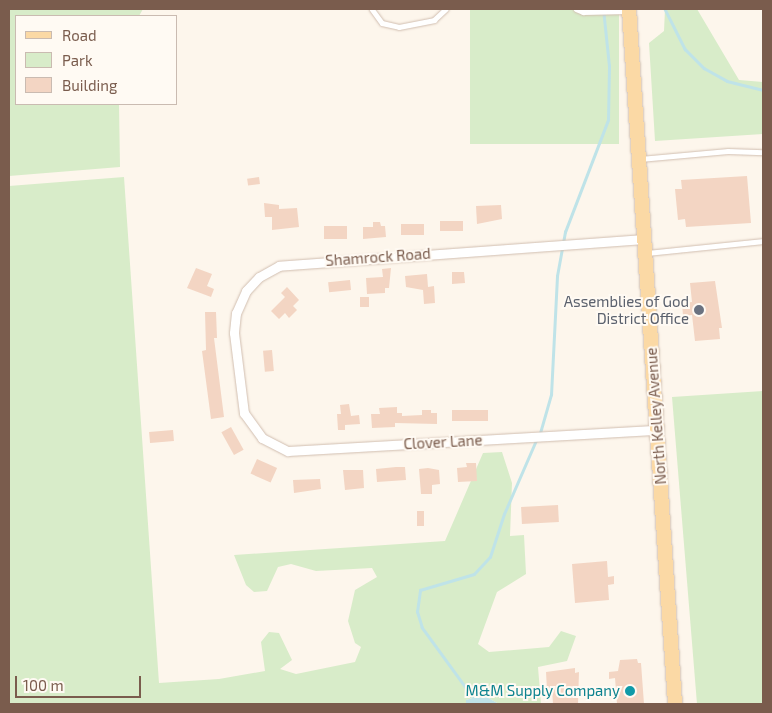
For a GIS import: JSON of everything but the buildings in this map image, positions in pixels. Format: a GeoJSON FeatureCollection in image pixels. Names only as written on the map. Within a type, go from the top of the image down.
{"type":"FeatureCollection","features":[{"type":"Feature","properties":{"kind":"main road","name":"North Kelley Avenue"},"geometry":{"type":"LineString","coordinates":[[629,10],[675,704]]}},
{"type":"Feature","properties":{"kind":"street","name":"Shamrock Road"},"geometry":{"type":"LineString","coordinates":[[244,413],[234,333],[236,313],[252,284],[279,266],[645,246]]}},
{"type":"Feature","properties":{"kind":"street","name":"Clover Lane"},"geometry":{"type":"LineString","coordinates":[[244,413],[262,438],[288,451],[657,430]]}},
{"type":"Feature","properties":{"kind":"lane"},"geometry":{"type":"LineString","coordinates":[[372,9],[382,23],[399,27],[434,20],[446,9]]}},
{"type":"Feature","properties":{"kind":"lane"},"geometry":{"type":"LineString","coordinates":[[576,9],[583,12],[629,10]]}},
{"type":"Feature","properties":{"kind":"lane"},"geometry":{"type":"LineString","coordinates":[[639,159],[728,151],[763,152]]}},
{"type":"Feature","properties":{"kind":"lane"},"geometry":{"type":"LineString","coordinates":[[645,246],[763,240]]}},
{"type":"Feature","properties":{"kind":"green space"},"geometry":{"type":"Polygon","coordinates":[[[9,9],[143,9],[140,15],[15,15],[15,105],[119,105],[120,167],[9,176],[9,9]]]}},
{"type":"Feature","properties":{"kind":"green space"},"geometry":{"type":"Polygon","coordinates":[[[470,9],[619,9],[619,144],[470,144],[470,9]]]}},
{"type":"Feature","properties":{"kind":"green space"},"geometry":{"type":"Polygon","coordinates":[[[665,9],[697,9],[739,80],[763,82],[763,134],[655,141],[649,43],[664,31],[665,9]]]}},
{"type":"Feature","properties":{"kind":"green space"},"geometry":{"type":"Polygon","coordinates":[[[124,177],[159,683],[219,679],[265,671],[261,642],[269,632],[279,633],[292,660],[280,669],[296,674],[355,662],[361,647],[355,643],[348,621],[355,590],[377,577],[372,568],[316,571],[291,564],[278,567],[267,591],[254,592],[246,585],[234,555],[445,541],[483,453],[502,452],[512,483],[510,536],[524,535],[526,574],[497,592],[478,644],[489,652],[549,647],[561,631],[576,636],[567,661],[538,667],[541,704],[499,704],[483,695],[466,700],[466,704],[9,704],[9,186],[124,177]]]}},
{"type":"Feature","properties":{"kind":"green space"},"geometry":{"type":"Polygon","coordinates":[[[763,391],[763,704],[697,704],[672,397],[763,391]]]}},
{"type":"Feature","properties":{"kind":"water"},"geometry":{"type":"Polygon","coordinates":[[[483,695],[499,704],[466,704],[466,700],[483,695]]]}},
{"type":"Feature","properties":{"kind":"waterway"},"geometry":{"type":"LineString","coordinates":[[540,433],[551,395],[557,276],[565,232],[608,120],[609,66],[603,9]]}},
{"type":"Feature","properties":{"kind":"waterway"},"geometry":{"type":"LineString","coordinates":[[665,9],[685,49],[704,68],[727,81],[763,90]]}},
{"type":"Feature","properties":{"kind":"waterway"},"geometry":{"type":"LineString","coordinates":[[474,704],[473,698],[422,628],[417,612],[420,590],[474,574],[490,557],[504,514],[537,438]]}},
{"type":"Feature","properties":{"kind":"place","name":"Assemblies of God District Office"},"geometry":{"type":"Point","coordinates":[699,310]}},
{"type":"Feature","properties":{"kind":"place","name":"M&M Supply Company"},"geometry":{"type":"Point","coordinates":[630,691]}}]}
